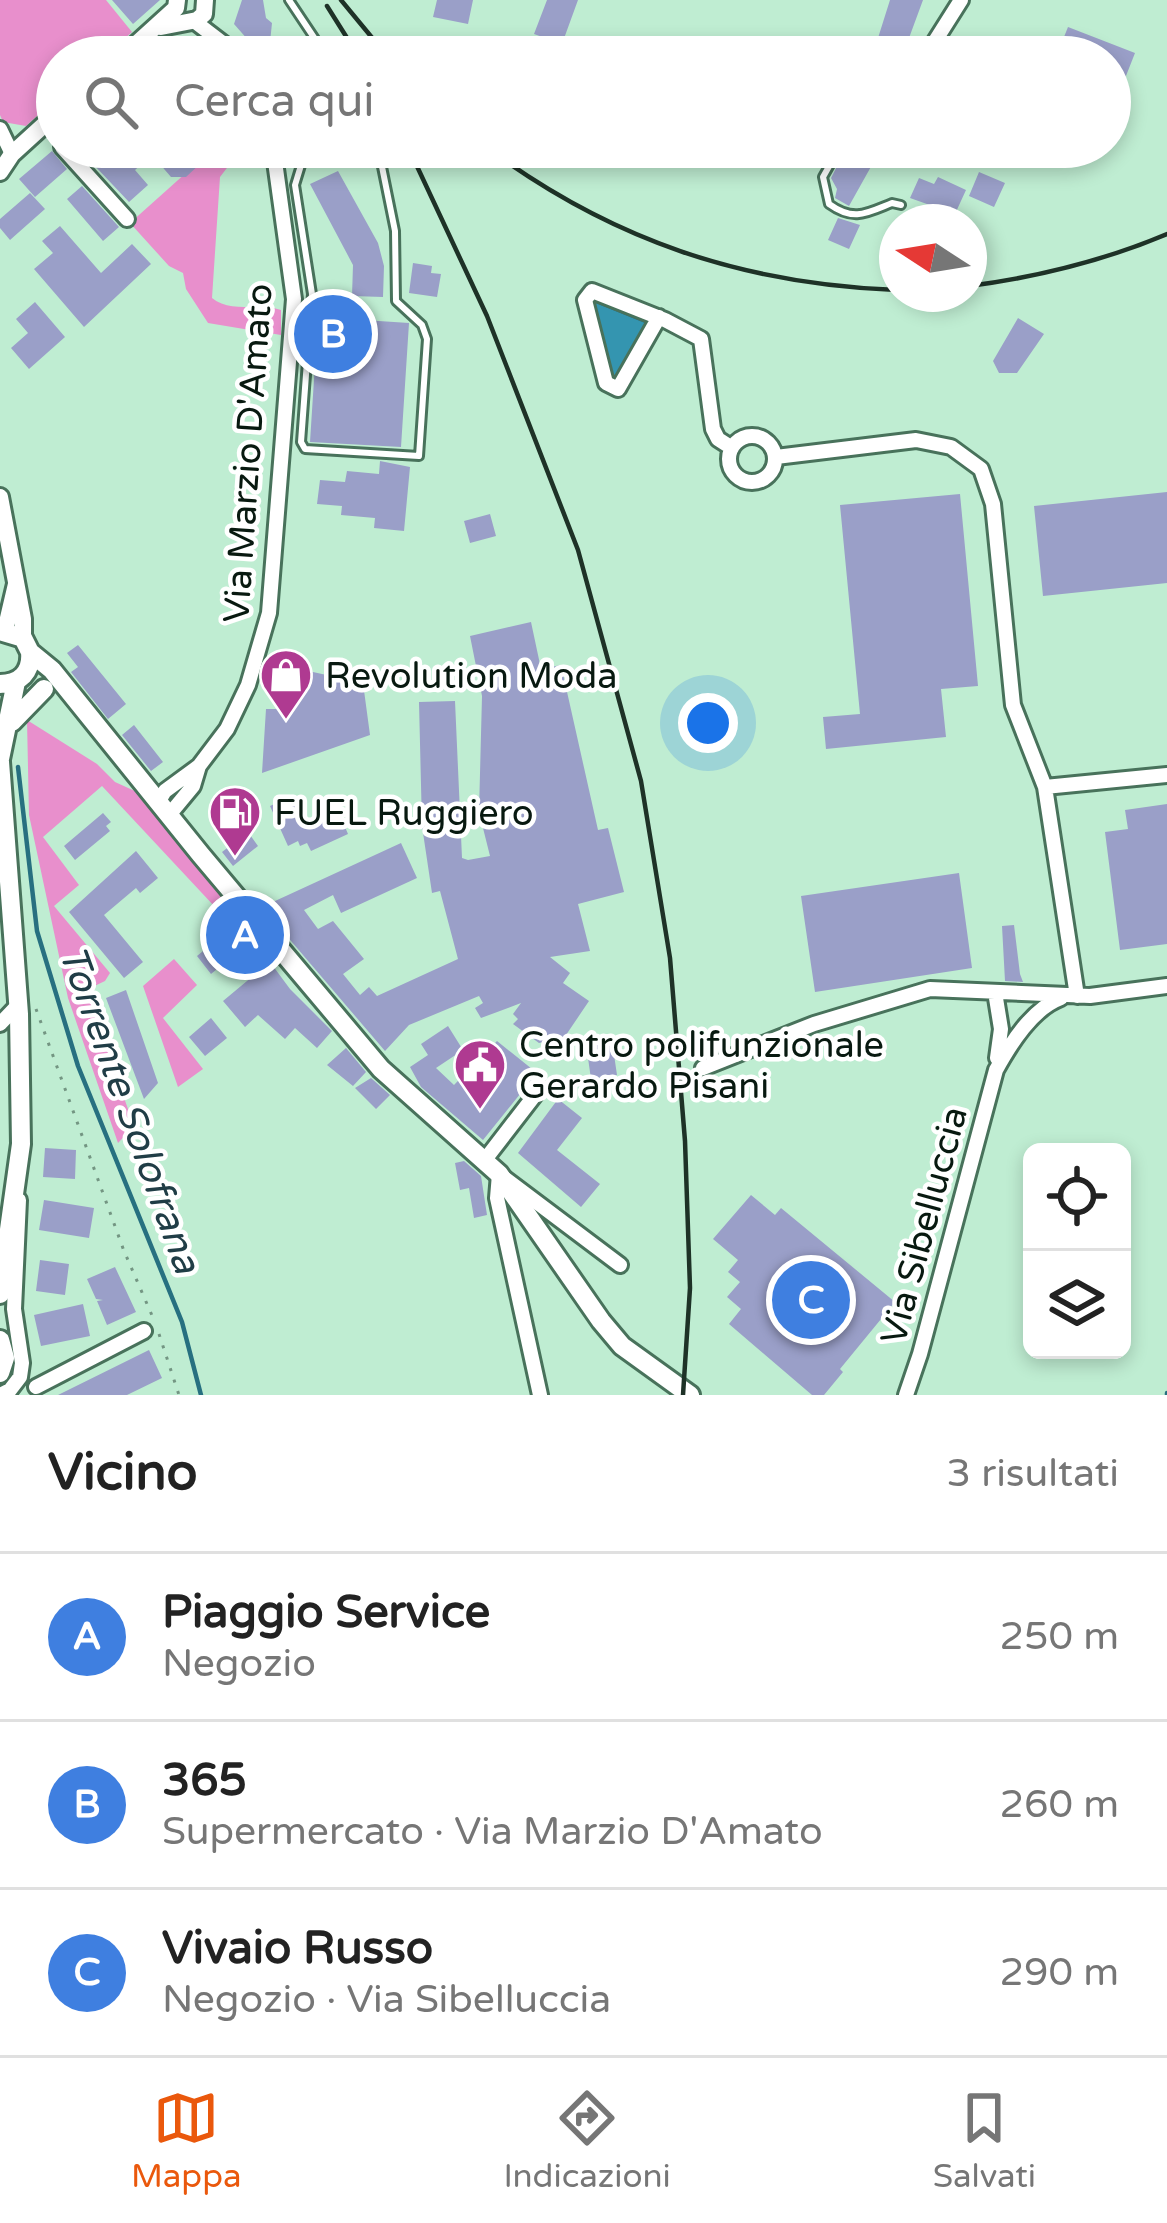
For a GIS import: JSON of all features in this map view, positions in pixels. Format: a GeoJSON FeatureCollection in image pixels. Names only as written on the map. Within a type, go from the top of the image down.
{"type":"FeatureCollection","features":[{"type":"Feature","properties":{"kind":"main road"},"geometry":{"type":"LineString","coordinates":[[0,1294],[21,1144],[17,996],[3,889],[0,760],[12,682],[29,668],[14,638]]}},
{"type":"Feature","properties":{"kind":"main road"},"geometry":{"type":"LineString","coordinates":[[14,638],[52,670],[381,1069],[492,1167],[622,1346],[690,1395]]}},
{"type":"Feature","properties":{"kind":"main road"},"geometry":{"type":"LineString","coordinates":[[12,682],[74,696]]}},
{"type":"Feature","properties":{"kind":"main road"},"geometry":{"type":"LineString","coordinates":[[2,736],[22,708],[44,689]]}},
{"type":"Feature","properties":{"kind":"main road"},"geometry":{"type":"LineString","coordinates":[[0,1253],[8,1232]]}},
{"type":"Feature","properties":{"kind":"main road"},"geometry":{"type":"LineString","coordinates":[[0,1340],[14,1371]]}},
{"type":"Feature","properties":{"kind":"street"},"geometry":{"type":"LineString","coordinates":[[939,36],[962,0]]}},
{"type":"Feature","properties":{"kind":"street"},"geometry":{"type":"LineString","coordinates":[[146,36],[190,10],[216,36]]}},
{"type":"Feature","properties":{"kind":"street"},"geometry":{"type":"LineString","coordinates":[[0,129],[13,154]]}},
{"type":"Feature","properties":{"kind":"street"},"geometry":{"type":"LineString","coordinates":[[0,172],[36,132]]}},
{"type":"Feature","properties":{"kind":"street"},"geometry":{"type":"LineString","coordinates":[[80,168],[127,219]]}},
{"type":"Feature","properties":{"kind":"street","name":"Via Marzio D'Amato"},"geometry":{"type":"LineString","coordinates":[[164,808],[193,786],[200,766],[227,729],[261,648],[269,613],[292,278],[293,224],[278,168]]}},
{"type":"Feature","properties":{"kind":"street"},"geometry":{"type":"LineString","coordinates":[[659,317],[618,388],[606,383],[585,300],[592,291],[659,317],[701,339],[713,429],[732,448]]}},
{"type":"Feature","properties":{"kind":"street"},"geometry":{"type":"LineString","coordinates":[[757,436],[770,443],[776,457],[766,478],[744,481],[729,463],[732,448],[742,437],[757,436]]}},
{"type":"Feature","properties":{"kind":"street"},"geometry":{"type":"LineString","coordinates":[[776,457],[916,440],[951,447],[981,470],[994,505],[1013,705],[1045,787],[1071,996]]}},
{"type":"Feature","properties":{"kind":"street"},"geometry":{"type":"LineString","coordinates":[[0,497],[16,583],[14,638]]}},
{"type":"Feature","properties":{"kind":"street"},"geometry":{"type":"LineString","coordinates":[[1045,787],[1167,775]]}},
{"type":"Feature","properties":{"kind":"street"},"geometry":{"type":"LineString","coordinates":[[703,1068],[902,995],[951,988],[1071,996],[1167,986]]}},
{"type":"Feature","properties":{"kind":"street","name":"Via Sibelluccia"},"geometry":{"type":"LineString","coordinates":[[905,1395],[996,1070],[1001,1030],[995,992]]}},
{"type":"Feature","properties":{"kind":"street"},"geometry":{"type":"LineString","coordinates":[[0,1024],[17,996]]}},
{"type":"Feature","properties":{"kind":"street","name":"Via Sibelluccia"},"geometry":{"type":"LineString","coordinates":[[996,1070],[1011,1043],[1048,1003],[1071,996]]}},
{"type":"Feature","properties":{"kind":"street"},"geometry":{"type":"LineString","coordinates":[[538,1091],[492,1167],[541,1395]]}},
{"type":"Feature","properties":{"kind":"street"},"geometry":{"type":"LineString","coordinates":[[492,1167],[620,1265]]}},
{"type":"Feature","properties":{"kind":"street"},"geometry":{"type":"LineString","coordinates":[[0,1395],[14,1371],[20,1222],[16,1184]]}},
{"type":"Feature","properties":{"kind":"street"},"geometry":{"type":"LineString","coordinates":[[505,1231],[526,1212]]}},
{"type":"Feature","properties":{"kind":"street"},"geometry":{"type":"LineString","coordinates":[[14,1371],[38,1391],[144,1331]]}},
{"type":"Feature","properties":{"kind":"lane"},"geometry":{"type":"LineString","coordinates":[[289,0],[312,36]]}},
{"type":"Feature","properties":{"kind":"lane"},"geometry":{"type":"LineString","coordinates":[[300,168],[293,224],[312,294],[301,442],[305,449],[419,456],[428,339],[422,325],[396,301],[395,231],[382,168]]}},
{"type":"Feature","properties":{"kind":"lane"},"geometry":{"type":"LineString","coordinates":[[828,168],[823,177],[829,204],[844,213],[866,216],[879,209]]}},
{"type":"Feature","properties":{"kind":"lane"},"geometry":{"type":"LineString","coordinates":[[292,278],[309,276]]}},
{"type":"Feature","properties":{"kind":"lane"},"geometry":{"type":"LineString","coordinates":[[290,348],[308,347]]}},
{"type":"Feature","properties":{"kind":"lane"},"geometry":{"type":"LineString","coordinates":[[283,440],[301,442]]}},
{"type":"Feature","properties":{"kind":"path"},"geometry":{"type":"LineString","coordinates":[[17,996],[33,1001],[179,1395]]}},
{"type":"Feature","properties":{"kind":"shaded area"},"geometry":{"type":"Polygon","coordinates":[[[0,0],[106,0],[132,32],[128,36],[36,36],[36,117],[26,126],[3,122],[0,0]]]}},
{"type":"Feature","properties":{"kind":"shaded area"},"geometry":{"type":"Polygon","coordinates":[[[192,168],[227,168],[220,177],[212,298],[227,305],[281,310],[281,335],[208,323],[186,289],[183,273],[169,266],[130,223],[192,168]]]}},
{"type":"Feature","properties":{"kind":"shaded area"},"geometry":{"type":"Polygon","coordinates":[[[27,720],[97,764],[115,782],[137,792],[224,899],[215,907],[102,786],[43,837],[79,885],[54,906],[110,973],[105,981],[86,990],[134,1126],[118,1143],[68,998],[29,815],[27,720]]]}},
{"type":"Feature","properties":{"kind":"shaded area"},"geometry":{"type":"Polygon","coordinates":[[[174,959],[197,985],[163,1018],[203,1069],[178,1087],[143,986],[174,959]]]}},
{"type":"Feature","properties":{"kind":"water"},"geometry":{"type":"Polygon","coordinates":[[[590,299],[649,323],[614,384],[609,383],[590,299]]]}},
{"type":"Feature","properties":{"kind":"building"},"geometry":{"type":"Polygon","coordinates":[[[112,0],[160,0],[133,24],[112,0]]]}},
{"type":"Feature","properties":{"kind":"building"},"geometry":{"type":"Polygon","coordinates":[[[242,0],[263,0],[266,18],[272,23],[271,36],[245,36],[234,24],[242,0]]]}},
{"type":"Feature","properties":{"kind":"building"},"geometry":{"type":"Polygon","coordinates":[[[437,0],[473,0],[468,24],[433,17],[437,0]]]}},
{"type":"Feature","properties":{"kind":"building"},"geometry":{"type":"Polygon","coordinates":[[[547,0],[578,0],[565,36],[534,34],[547,0]]]}},
{"type":"Feature","properties":{"kind":"building"},"geometry":{"type":"Polygon","coordinates":[[[890,0],[923,0],[910,36],[879,36],[890,0]]]}},
{"type":"Feature","properties":{"kind":"building"},"geometry":{"type":"Polygon","coordinates":[[[1068,27],[1091,36],[1064,36],[1068,27]]]}},
{"type":"Feature","properties":{"kind":"building"},"geometry":{"type":"Polygon","coordinates":[[[36,165],[67,169],[35,197],[19,179],[36,165]]]}},
{"type":"Feature","properties":{"kind":"building"},"geometry":{"type":"Polygon","coordinates":[[[97,168],[137,168],[148,185],[129,202],[97,168]]]}},
{"type":"Feature","properties":{"kind":"building"},"geometry":{"type":"Polygon","coordinates":[[[163,168],[196,168],[186,177],[171,177],[163,168]]]}},
{"type":"Feature","properties":{"kind":"building"},"geometry":{"type":"Polygon","coordinates":[[[836,168],[870,168],[849,206],[835,198],[837,189],[831,178],[836,168]]]}},
{"type":"Feature","properties":{"kind":"building"},"geometry":{"type":"Polygon","coordinates":[[[338,171],[378,243],[384,266],[383,297],[352,296],[353,265],[310,184],[338,171]]]}},
{"type":"Feature","properties":{"kind":"building"},"geometry":{"type":"Polygon","coordinates":[[[979,172],[1005,183],[994,207],[969,196],[979,172]]]}},
{"type":"Feature","properties":{"kind":"building"},"geometry":{"type":"Polygon","coordinates":[[[938,177],[966,190],[960,204],[927,204],[910,198],[919,178],[934,184],[938,177]]]}},
{"type":"Feature","properties":{"kind":"building"},"geometry":{"type":"Polygon","coordinates":[[[82,186],[119,227],[103,241],[67,199],[82,186]]]}},
{"type":"Feature","properties":{"kind":"building"},"geometry":{"type":"Polygon","coordinates":[[[30,193],[45,209],[10,240],[0,228],[0,219],[30,193]]]}},
{"type":"Feature","properties":{"kind":"building"},"geometry":{"type":"Polygon","coordinates":[[[838,218],[860,225],[849,249],[828,240],[838,218]]]}},
{"type":"Feature","properties":{"kind":"building"},"geometry":{"type":"Polygon","coordinates":[[[60,226],[101,273],[132,244],[151,264],[84,327],[34,269],[53,253],[42,241],[60,226]]]}},
{"type":"Feature","properties":{"kind":"building"},"geometry":{"type":"Polygon","coordinates":[[[413,263],[432,266],[431,273],[441,274],[437,297],[409,293],[413,263]]]}},
{"type":"Feature","properties":{"kind":"building"},"geometry":{"type":"Polygon","coordinates":[[[35,302],[65,337],[29,369],[11,348],[28,333],[16,319],[35,302]]]}},
{"type":"Feature","properties":{"kind":"building"},"geometry":{"type":"Polygon","coordinates":[[[318,317],[409,323],[401,447],[310,442],[318,317]]]}},
{"type":"Feature","properties":{"kind":"building"},"geometry":{"type":"Polygon","coordinates":[[[1018,318],[1044,334],[1017,373],[999,373],[993,361],[1018,318]]]}},
{"type":"Feature","properties":{"kind":"building"},"geometry":{"type":"Polygon","coordinates":[[[380,461],[410,467],[404,531],[374,528],[375,518],[341,515],[342,506],[317,504],[320,480],[345,482],[347,471],[379,474],[380,461]]]}},
{"type":"Feature","properties":{"kind":"building"},"geometry":{"type":"Polygon","coordinates":[[[1167,492],[1167,583],[1043,596],[1034,506],[1167,492]]]}},
{"type":"Feature","properties":{"kind":"building"},"geometry":{"type":"Polygon","coordinates":[[[960,494],[978,686],[941,689],[946,737],[826,749],[823,717],[860,714],[840,505],[960,494]]]}},
{"type":"Feature","properties":{"kind":"building"},"geometry":{"type":"Polygon","coordinates":[[[490,514],[496,536],[470,543],[464,521],[490,514]]]}},
{"type":"Feature","properties":{"kind":"building"},"geometry":{"type":"Polygon","coordinates":[[[531,622],[541,669],[561,665],[598,830],[608,828],[624,892],[578,904],[590,951],[550,957],[570,973],[563,983],[589,1001],[564,1038],[539,1043],[513,1024],[521,1003],[481,1018],[475,1008],[483,1003],[479,996],[409,1025],[385,1051],[262,907],[401,843],[417,878],[341,913],[333,895],[304,910],[318,929],[333,921],[364,959],[343,974],[360,995],[369,987],[377,996],[458,959],[440,891],[432,893],[422,826],[419,702],[455,701],[462,858],[490,856],[479,812],[482,696],[470,636],[531,622]]]}},
{"type":"Feature","properties":{"kind":"building"},"geometry":{"type":"Polygon","coordinates":[[[78,645],[126,704],[108,719],[71,672],[78,667],[67,653],[78,645]]]}},
{"type":"Feature","properties":{"kind":"building"},"geometry":{"type":"Polygon","coordinates":[[[281,665],[363,683],[370,735],[262,773],[266,709],[277,709],[281,665]]]}},
{"type":"Feature","properties":{"kind":"building"},"geometry":{"type":"Polygon","coordinates":[[[134,725],[163,762],[151,771],[122,735],[134,725]]]}},
{"type":"Feature","properties":{"kind":"building"},"geometry":{"type":"Polygon","coordinates":[[[294,795],[307,822],[337,808],[348,834],[311,851],[307,843],[300,846],[298,841],[288,846],[270,806],[294,795]]]}},
{"type":"Feature","properties":{"kind":"building"},"geometry":{"type":"Polygon","coordinates":[[[1167,804],[1167,944],[1120,950],[1105,832],[1128,829],[1125,810],[1167,804]]]}},
{"type":"Feature","properties":{"kind":"building"},"geometry":{"type":"Polygon","coordinates":[[[103,813],[111,822],[106,826],[110,831],[75,860],[64,846],[103,813]]]}},
{"type":"Feature","properties":{"kind":"building"},"geometry":{"type":"Polygon","coordinates":[[[248,832],[258,846],[233,866],[222,852],[248,832]]]}},
{"type":"Feature","properties":{"kind":"building"},"geometry":{"type":"Polygon","coordinates":[[[136,851],[158,878],[140,893],[136,888],[104,915],[143,962],[124,978],[69,912],[136,851]]]}},
{"type":"Feature","properties":{"kind":"building"},"geometry":{"type":"Polygon","coordinates":[[[959,873],[972,968],[815,992],[801,896],[959,873]]]}},
{"type":"Feature","properties":{"kind":"building"},"geometry":{"type":"Polygon","coordinates":[[[237,923],[251,941],[211,974],[197,956],[237,923]]]}},
{"type":"Feature","properties":{"kind":"building"},"geometry":{"type":"Polygon","coordinates":[[[1014,925],[1023,982],[1005,981],[1002,926],[1014,925]]]}},
{"type":"Feature","properties":{"kind":"building"},"geometry":{"type":"Polygon","coordinates":[[[270,962],[332,1031],[317,1048],[295,1028],[285,1039],[258,1015],[245,1027],[223,1001],[270,962]]]}},
{"type":"Feature","properties":{"kind":"building"},"geometry":{"type":"Polygon","coordinates":[[[126,990],[158,1083],[144,1099],[106,998],[126,990]]]}},
{"type":"Feature","properties":{"kind":"building"},"geometry":{"type":"Polygon","coordinates":[[[211,1018],[227,1038],[205,1056],[189,1037],[211,1018]]]}},
{"type":"Feature","properties":{"kind":"building"},"geometry":{"type":"Polygon","coordinates":[[[448,1026],[463,1050],[436,1068],[454,1085],[497,1041],[537,1073],[483,1140],[421,1087],[410,1067],[428,1055],[421,1044],[448,1026]]]}},
{"type":"Feature","properties":{"kind":"building"},"geometry":{"type":"Polygon","coordinates":[[[612,1041],[617,1075],[591,1079],[586,1044],[612,1041]]]}},
{"type":"Feature","properties":{"kind":"building"},"geometry":{"type":"Polygon","coordinates":[[[346,1048],[366,1072],[353,1086],[327,1065],[346,1048]]]}},
{"type":"Feature","properties":{"kind":"building"},"geometry":{"type":"Polygon","coordinates":[[[371,1078],[390,1095],[376,1109],[355,1088],[371,1078]]]}},
{"type":"Feature","properties":{"kind":"building"},"geometry":{"type":"Polygon","coordinates":[[[558,1099],[582,1118],[557,1150],[600,1184],[581,1207],[518,1153],[558,1099]]]}},
{"type":"Feature","properties":{"kind":"building"},"geometry":{"type":"Polygon","coordinates":[[[45,1148],[76,1150],[75,1179],[43,1177],[45,1148]]]}},
{"type":"Feature","properties":{"kind":"building"},"geometry":{"type":"Polygon","coordinates":[[[464,1161],[481,1176],[487,1215],[474,1218],[469,1188],[460,1190],[455,1163],[464,1161]]]}},
{"type":"Feature","properties":{"kind":"building"},"geometry":{"type":"Polygon","coordinates":[[[751,1195],[775,1215],[781,1208],[895,1302],[824,1395],[812,1395],[729,1324],[741,1309],[727,1297],[740,1282],[728,1272],[738,1260],[713,1239],[751,1195]]]}},
{"type":"Feature","properties":{"kind":"building"},"geometry":{"type":"Polygon","coordinates":[[[44,1200],[94,1208],[89,1238],[39,1230],[44,1200]]]}},
{"type":"Feature","properties":{"kind":"building"},"geometry":{"type":"Polygon","coordinates":[[[40,1260],[69,1264],[65,1295],[36,1291],[40,1260]]]}},
{"type":"Feature","properties":{"kind":"building"},"geometry":{"type":"Polygon","coordinates":[[[115,1267],[136,1312],[107,1325],[97,1301],[103,1300],[96,1299],[87,1279],[115,1267]]]}},
{"type":"Feature","properties":{"kind":"building"},"geometry":{"type":"Polygon","coordinates":[[[83,1304],[90,1336],[41,1346],[34,1315],[83,1304]]]}},
{"type":"Feature","properties":{"kind":"building"},"geometry":{"type":"Polygon","coordinates":[[[149,1350],[162,1378],[127,1395],[58,1395],[149,1350]]]}},
{"type":"Feature","properties":{"kind":"waterway","name":"Torrente Solofrana"},"geometry":{"type":"LineString","coordinates":[[18,767],[37,931],[78,1066],[182,1322],[201,1395]]}},
{"type":"Feature","properties":{"kind":"railway"},"geometry":{"type":"LineString","coordinates":[[341,0],[371,36]]}},
{"type":"Feature","properties":{"kind":"railway"},"geometry":{"type":"LineString","coordinates":[[327,6],[346,36]]}},
{"type":"Feature","properties":{"kind":"railway"},"geometry":{"type":"LineString","coordinates":[[418,168],[487,316],[578,550],[641,781],[670,958],[685,1141],[690,1288],[683,1395]]}},
{"type":"Feature","properties":{"kind":"railway"},"geometry":{"type":"LineString","coordinates":[[516,168],[581,208],[680,251],[785,278],[879,289]]}},
{"type":"Feature","properties":{"kind":"railway"},"geometry":{"type":"LineString","coordinates":[[987,283],[1070,267],[1167,234]]}},
{"type":"Feature","properties":{"kind":"place","name":"365"},"geometry":{"type":"Point","coordinates":[333,334]}},
{"type":"Feature","properties":{"kind":"place","name":"Revolution Moda"},"geometry":{"type":"Point","coordinates":[286,721]}},
{"type":"Feature","properties":{"kind":"place","name":"FUEL Ruggiero"},"geometry":{"type":"Point","coordinates":[235,858]}},
{"type":"Feature","properties":{"kind":"place","name":"Piaggio Service"},"geometry":{"type":"Point","coordinates":[245,935]}},
{"type":"Feature","properties":{"kind":"place","name":"Centro polifunzionale Gerardo Pisani"},"geometry":{"type":"Point","coordinates":[480,1111]}},
{"type":"Feature","properties":{"kind":"place","name":"Vivaio Russo"},"geometry":{"type":"Point","coordinates":[811,1300]}}]}
